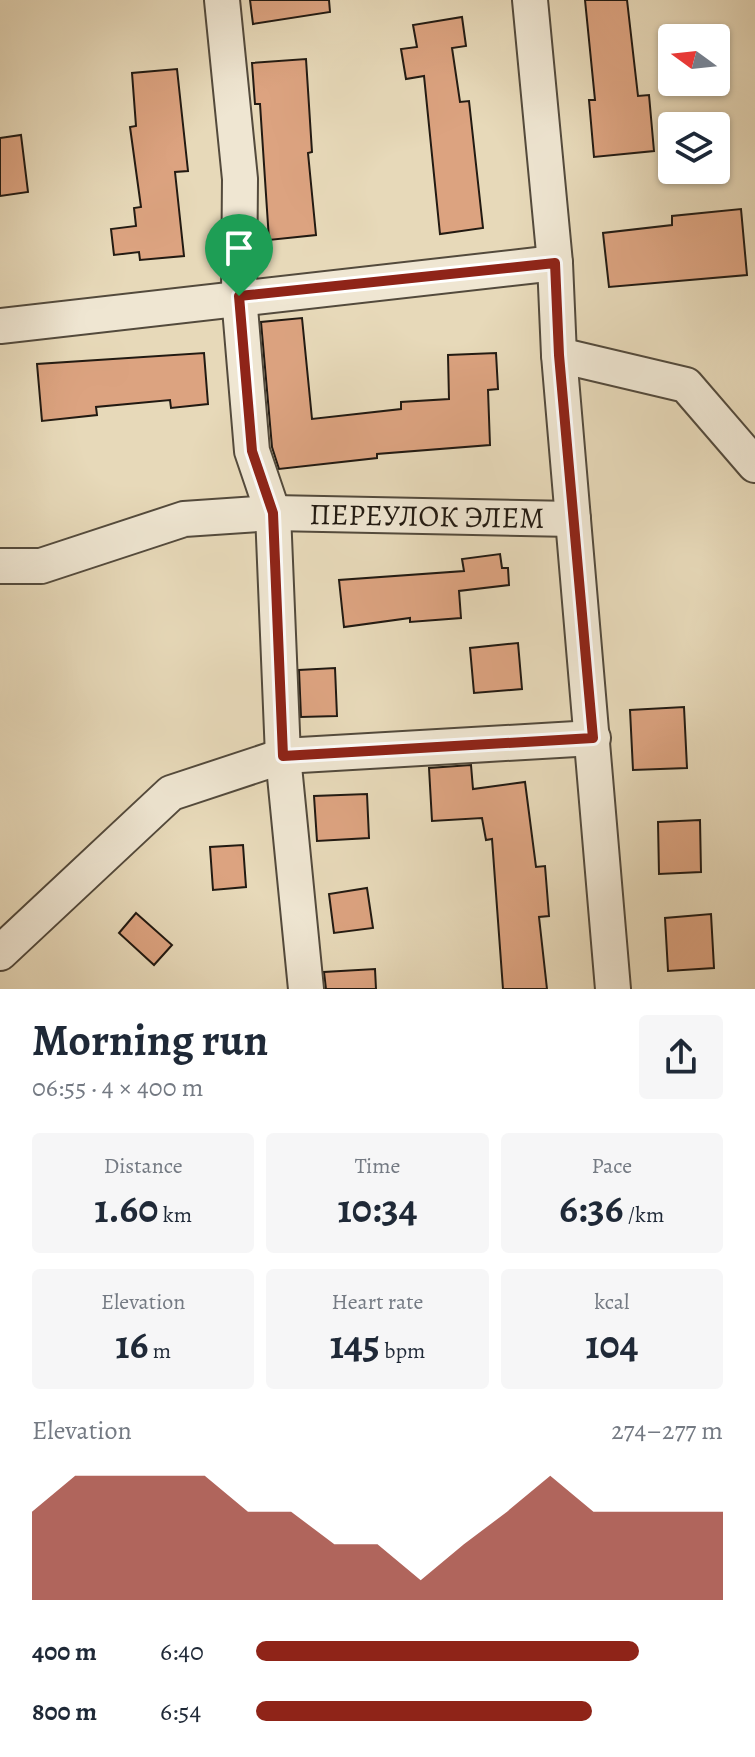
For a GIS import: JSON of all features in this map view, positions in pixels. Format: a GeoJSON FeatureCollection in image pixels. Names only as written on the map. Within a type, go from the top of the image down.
{"type":"FeatureCollection","features":[{"type":"Feature","properties":{"kind":"street"},"geometry":{"type":"LineString","coordinates":[[222,0],[240,179],[239,296],[252,451],[273,513],[283,756],[306,989]]}},
{"type":"Feature","properties":{"kind":"street"},"geometry":{"type":"LineString","coordinates":[[530,0],[555,263],[559,355],[613,989]]}},
{"type":"Feature","properties":{"kind":"street"},"geometry":{"type":"LineString","coordinates":[[0,326],[239,296],[555,263]]}},
{"type":"Feature","properties":{"kind":"street"},"geometry":{"type":"LineString","coordinates":[[559,355],[686,385],[755,465]]}},
{"type":"Feature","properties":{"kind":"street","name":"ПЕРЕУЛОК ЭЛЕМ"},"geometry":{"type":"LineString","coordinates":[[0,566],[41,566],[184,519],[273,513],[573,519]]}},
{"type":"Feature","properties":{"kind":"street"},"geometry":{"type":"LineString","coordinates":[[0,953],[171,793],[283,756],[593,738]]}},
{"type":"Feature","properties":{"kind":"building"},"geometry":{"type":"Polygon","coordinates":[[[250,0],[329,0],[330,12],[253,24],[250,0]]]}},
{"type":"Feature","properties":{"kind":"building"},"geometry":{"type":"Polygon","coordinates":[[[585,0],[627,0],[638,96],[649,95],[654,151],[594,157],[589,100],[595,100],[585,0]]]}},
{"type":"Feature","properties":{"kind":"building"},"geometry":{"type":"Polygon","coordinates":[[[462,17],[466,46],[452,48],[460,102],[469,101],[483,228],[440,234],[424,76],[406,79],[401,49],[417,47],[413,25],[462,17]]]}},
{"type":"Feature","properties":{"kind":"building"},"geometry":{"type":"Polygon","coordinates":[[[306,59],[312,152],[308,153],[316,235],[269,240],[260,104],[255,104],[252,63],[306,59]]]}},
{"type":"Feature","properties":{"kind":"building"},"geometry":{"type":"Polygon","coordinates":[[[177,69],[188,171],[175,172],[184,256],[140,260],[139,252],[114,255],[111,229],[136,226],[134,208],[141,207],[130,127],[136,126],[132,73],[177,69]]]}},
{"type":"Feature","properties":{"kind":"building"},"geometry":{"type":"Polygon","coordinates":[[[21,135],[28,192],[0,196],[0,138],[21,135]]]}},
{"type":"Feature","properties":{"kind":"building"},"geometry":{"type":"Polygon","coordinates":[[[741,209],[747,275],[609,287],[603,233],[672,225],[672,216],[741,209]]]}},
{"type":"Feature","properties":{"kind":"building"},"geometry":{"type":"Polygon","coordinates":[[[302,318],[312,419],[401,409],[401,402],[449,399],[448,355],[496,353],[498,389],[488,390],[490,445],[377,454],[377,458],[279,469],[272,447],[261,322],[302,318]]]}},
{"type":"Feature","properties":{"kind":"building"},"geometry":{"type":"Polygon","coordinates":[[[204,353],[208,404],[171,408],[170,400],[96,407],[97,415],[42,421],[37,364],[204,353]]]}},
{"type":"Feature","properties":{"kind":"building"},"geometry":{"type":"Polygon","coordinates":[[[500,554],[502,568],[508,568],[509,585],[459,591],[461,618],[410,622],[410,618],[344,627],[339,580],[464,571],[462,559],[500,554]]]}},
{"type":"Feature","properties":{"kind":"building"},"geometry":{"type":"Polygon","coordinates":[[[518,643],[522,689],[474,693],[470,648],[518,643]]]}},
{"type":"Feature","properties":{"kind":"building"},"geometry":{"type":"Polygon","coordinates":[[[335,668],[337,716],[301,717],[299,670],[335,668]]]}},
{"type":"Feature","properties":{"kind":"building"},"geometry":{"type":"Polygon","coordinates":[[[684,707],[687,768],[633,770],[630,710],[684,707]]]}},
{"type":"Feature","properties":{"kind":"building"},"geometry":{"type":"Polygon","coordinates":[[[471,765],[473,789],[525,782],[536,867],[545,866],[549,916],[539,917],[547,989],[503,989],[492,839],[486,840],[482,818],[432,821],[429,768],[471,765]]]}},
{"type":"Feature","properties":{"kind":"building"},"geometry":{"type":"Polygon","coordinates":[[[367,794],[369,838],[317,841],[314,796],[367,794]]]}},
{"type":"Feature","properties":{"kind":"building"},"geometry":{"type":"Polygon","coordinates":[[[700,820],[701,872],[659,874],[658,822],[700,820]]]}},
{"type":"Feature","properties":{"kind":"building"},"geometry":{"type":"Polygon","coordinates":[[[243,845],[246,887],[213,890],[210,847],[243,845]]]}},
{"type":"Feature","properties":{"kind":"building"},"geometry":{"type":"Polygon","coordinates":[[[367,888],[373,928],[334,933],[329,894],[367,888]]]}},
{"type":"Feature","properties":{"kind":"building"},"geometry":{"type":"Polygon","coordinates":[[[136,913],[172,945],[154,965],[119,933],[136,913]]]}},
{"type":"Feature","properties":{"kind":"building"},"geometry":{"type":"Polygon","coordinates":[[[711,914],[714,968],[668,971],[665,918],[711,914]]]}},
{"type":"Feature","properties":{"kind":"building"},"geometry":{"type":"Polygon","coordinates":[[[375,969],[376,989],[326,989],[324,972],[375,969]]]}},
{"type":"Feature","properties":{"kind":"route"},"geometry":{"type":"LineString","coordinates":[[555,263],[559,355],[593,738],[283,756],[273,513],[252,451],[239,296],[555,263]]}}]}
